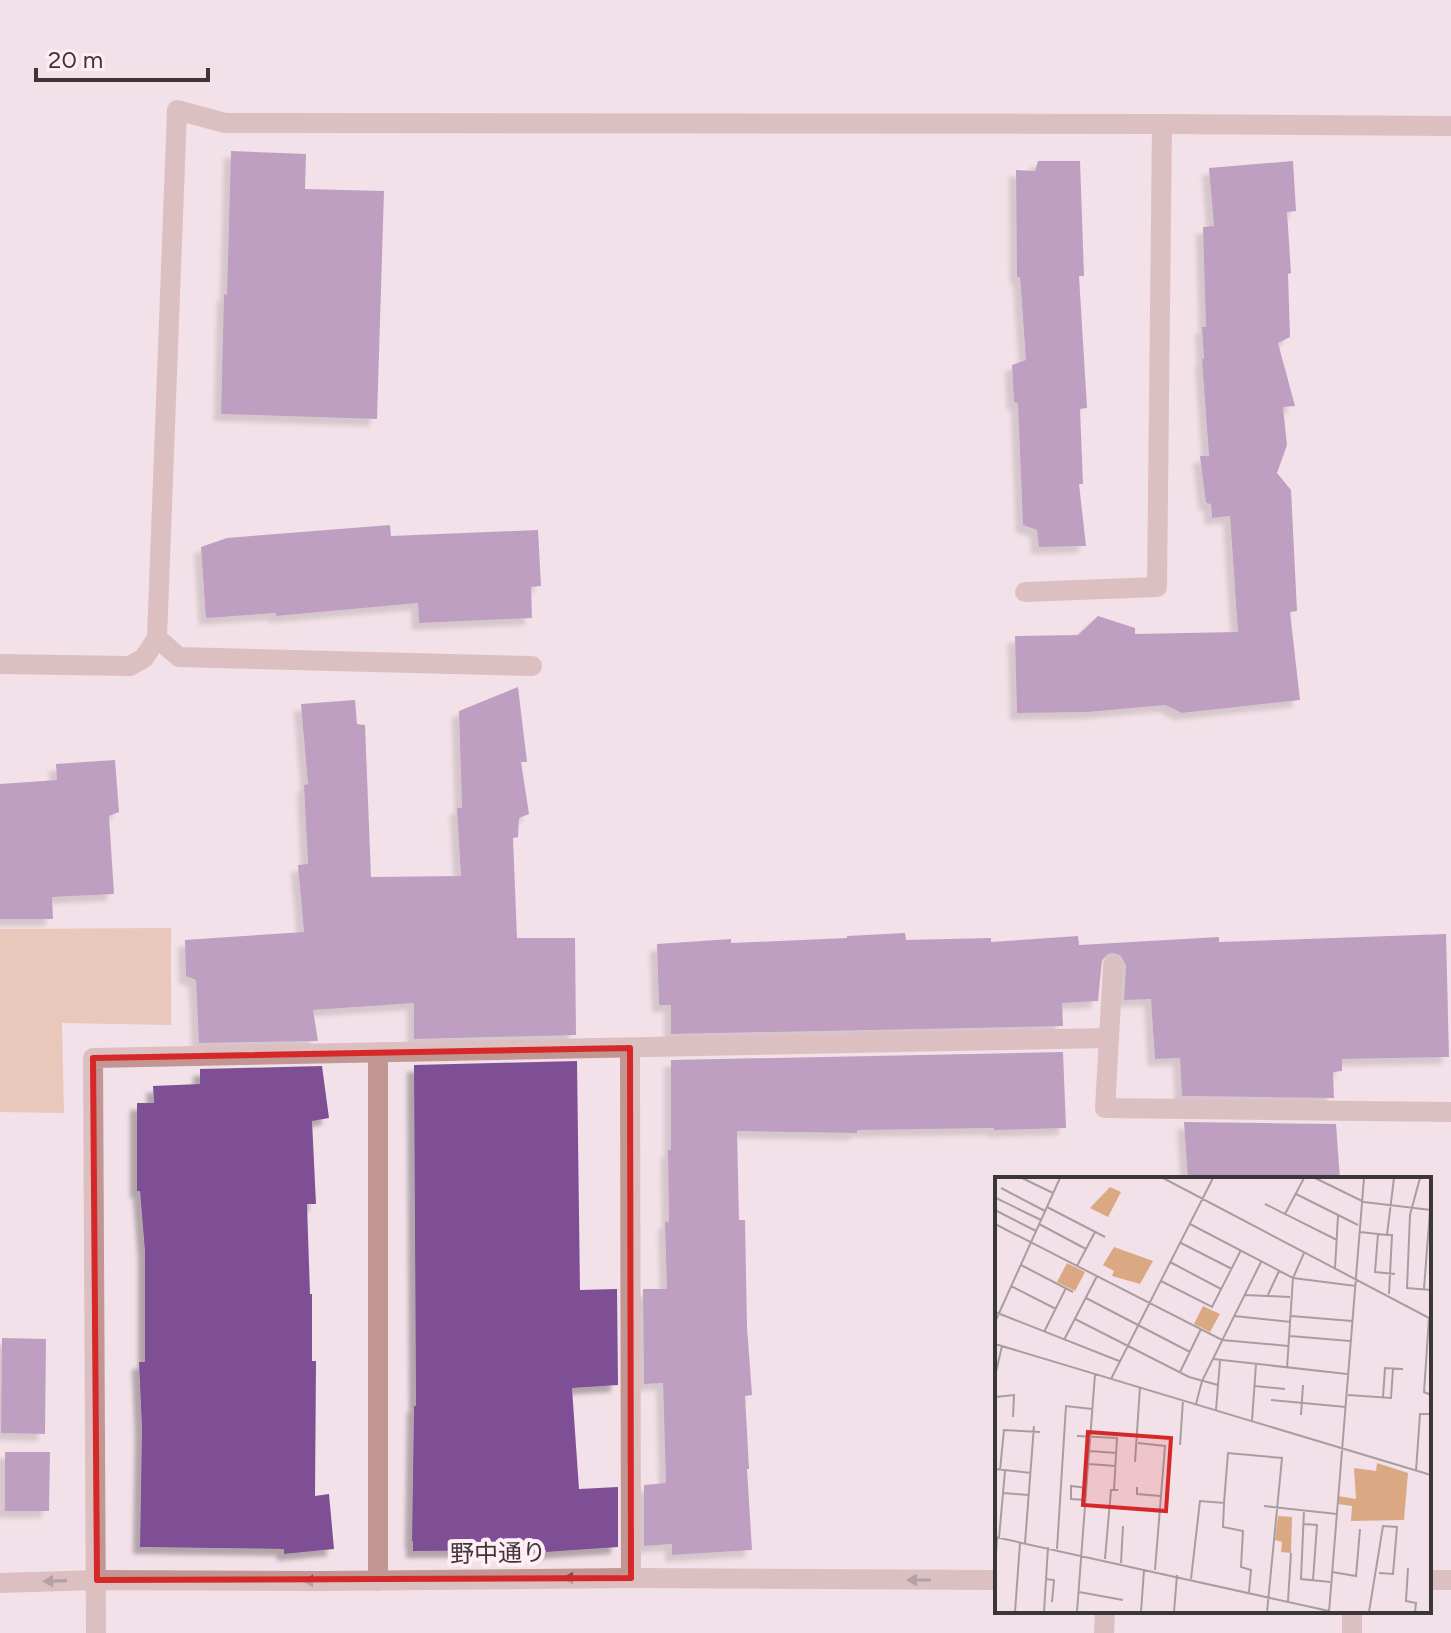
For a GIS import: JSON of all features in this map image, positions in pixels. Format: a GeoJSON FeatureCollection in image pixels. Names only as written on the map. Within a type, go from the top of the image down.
{"type":"FeatureCollection","features":[{"type":"Feature","properties":{"kind":"street"},"geometry":{"type":"LineString","coordinates":[[0,664],[130,666],[144,658],[157,638],[177,110],[225,123],[1451,126]]}},
{"type":"Feature","properties":{"kind":"street"},"geometry":{"type":"LineString","coordinates":[[1025,592],[1157,587],[1162,124]]}},
{"type":"Feature","properties":{"kind":"street"},"geometry":{"type":"LineString","coordinates":[[157,638],[179,657],[532,666]]}},
{"type":"Feature","properties":{"kind":"street"},"geometry":{"type":"LineString","coordinates":[[1113,966],[1105,1108],[1451,1112]]}},
{"type":"Feature","properties":{"kind":"street"},"geometry":{"type":"LineString","coordinates":[[96,1633],[93,1058],[1109,1038]]}},
{"type":"Feature","properties":{"kind":"street"},"geometry":{"type":"LineString","coordinates":[[630,1048],[631,1578]]}},
{"type":"Feature","properties":{"kind":"street"},"geometry":{"type":"LineString","coordinates":[[378,1052],[378,1581]]}},
{"type":"Feature","properties":{"kind":"street","name":"野中通り"},"geometry":{"type":"LineString","coordinates":[[0,1583],[631,1578],[995,1580]]}},
{"type":"Feature","properties":{"kind":"street"},"geometry":{"type":"LineString","coordinates":[[1104,1633],[1105,1613]]}},
{"type":"Feature","properties":{"kind":"highlighted area"},"geometry":{"type":"Polygon","coordinates":[[[630,1048],[631,1578],[97,1580],[93,1058],[630,1048]]]}},
{"type":"Feature","properties":{"kind":"shaded area"},"geometry":{"type":"Polygon","coordinates":[[[171,928],[171,1025],[62,1023],[64,1113],[0,1112],[0,929],[171,928]]]}},
{"type":"Feature","properties":{"kind":"building"},"geometry":{"type":"Polygon","coordinates":[[[231,151],[306,154],[305,189],[384,191],[377,419],[221,414],[231,151]]]}},
{"type":"Feature","properties":{"kind":"building"},"geometry":{"type":"Polygon","coordinates":[[[1038,161],[1080,161],[1084,276],[1079,276],[1087,408],[1080,409],[1083,484],[1079,484],[1086,546],[1039,547],[1037,530],[1023,525],[1018,403],[1014,402],[1012,365],[1026,360],[1020,277],[1017,277],[1016,170],[1035,171],[1038,161]]]}},
{"type":"Feature","properties":{"kind":"building"},"geometry":{"type":"Polygon","coordinates":[[[1293,161],[1296,211],[1287,212],[1291,273],[1288,274],[1290,337],[1278,343],[1295,406],[1283,407],[1287,445],[1277,473],[1291,490],[1297,611],[1290,612],[1300,700],[1182,713],[1165,705],[1088,712],[1017,713],[1015,636],[1078,635],[1098,616],[1135,628],[1135,634],[1238,632],[1230,516],[1212,518],[1211,504],[1206,503],[1200,456],[1209,456],[1202,327],[1206,327],[1203,227],[1214,226],[1209,168],[1293,161]]]}},
{"type":"Feature","properties":{"kind":"building"},"geometry":{"type":"Polygon","coordinates":[[[390,525],[391,536],[538,530],[541,586],[531,587],[532,618],[419,623],[418,603],[276,616],[276,613],[206,618],[201,547],[227,538],[390,525]]]}},
{"type":"Feature","properties":{"kind":"building"},"geometry":{"type":"Polygon","coordinates":[[[518,687],[527,762],[521,762],[529,814],[519,818],[518,837],[513,838],[517,938],[575,938],[576,1035],[414,1039],[414,1003],[313,1010],[318,1041],[199,1043],[196,980],[186,976],[185,940],[304,932],[298,865],[308,864],[304,785],[308,784],[301,704],[355,700],[357,724],[365,725],[371,877],[461,876],[457,808],[462,808],[459,711],[518,687]]]}},
{"type":"Feature","properties":{"kind":"building"},"geometry":{"type":"Polygon","coordinates":[[[115,760],[119,812],[109,816],[114,894],[52,897],[53,919],[0,919],[0,784],[57,780],[56,764],[115,760]]]}},
{"type":"Feature","properties":{"kind":"building"},"geometry":{"type":"Polygon","coordinates":[[[905,933],[906,940],[991,938],[991,942],[1078,936],[1079,945],[1219,937],[1219,942],[1446,934],[1449,1057],[1342,1059],[1342,1071],[1333,1072],[1334,1098],[1182,1096],[1180,1058],[1155,1059],[1151,999],[1124,1000],[1126,966],[1121,956],[1114,953],[1102,960],[1098,1001],[1062,1003],[1063,1026],[671,1034],[671,1005],[659,1005],[657,944],[731,939],[731,943],[847,938],[905,933]]]}},
{"type":"Feature","properties":{"kind":"building"},"geometry":{"type":"Polygon","coordinates":[[[1063,1052],[1066,1128],[857,1130],[857,1133],[737,1131],[739,1220],[745,1220],[752,1395],[745,1396],[752,1550],[672,1555],[672,1544],[644,1546],[644,1485],[666,1483],[663,1383],[644,1384],[643,1289],[667,1289],[665,1222],[669,1222],[671,1060],[1063,1052]]]}},
{"type":"Feature","properties":{"kind":"building"},"geometry":{"type":"Polygon","coordinates":[[[577,1061],[580,1290],[617,1289],[618,1385],[572,1388],[579,1489],[618,1487],[618,1547],[546,1552],[413,1551],[416,1406],[414,1065],[577,1061]]]}},
{"type":"Feature","properties":{"kind":"building"},"geometry":{"type":"Polygon","coordinates":[[[322,1066],[329,1118],[312,1121],[316,1204],[307,1204],[312,1361],[316,1361],[315,1496],[329,1494],[334,1549],[284,1554],[284,1549],[140,1547],[142,1429],[139,1362],[145,1362],[145,1252],[140,1191],[137,1191],[137,1103],[154,1103],[153,1086],[200,1084],[200,1069],[322,1066]]]}},
{"type":"Feature","properties":{"kind":"building"},"geometry":{"type":"Polygon","coordinates":[[[1184,1122],[1336,1124],[1340,1177],[1188,1177],[1184,1122]]]}},
{"type":"Feature","properties":{"kind":"building"},"geometry":{"type":"Polygon","coordinates":[[[2,1338],[46,1339],[45,1434],[1,1433],[2,1338]]]}},
{"type":"Feature","properties":{"kind":"building"},"geometry":{"type":"Polygon","coordinates":[[[5,1452],[50,1452],[49,1511],[5,1511],[5,1452]]]}}]}
